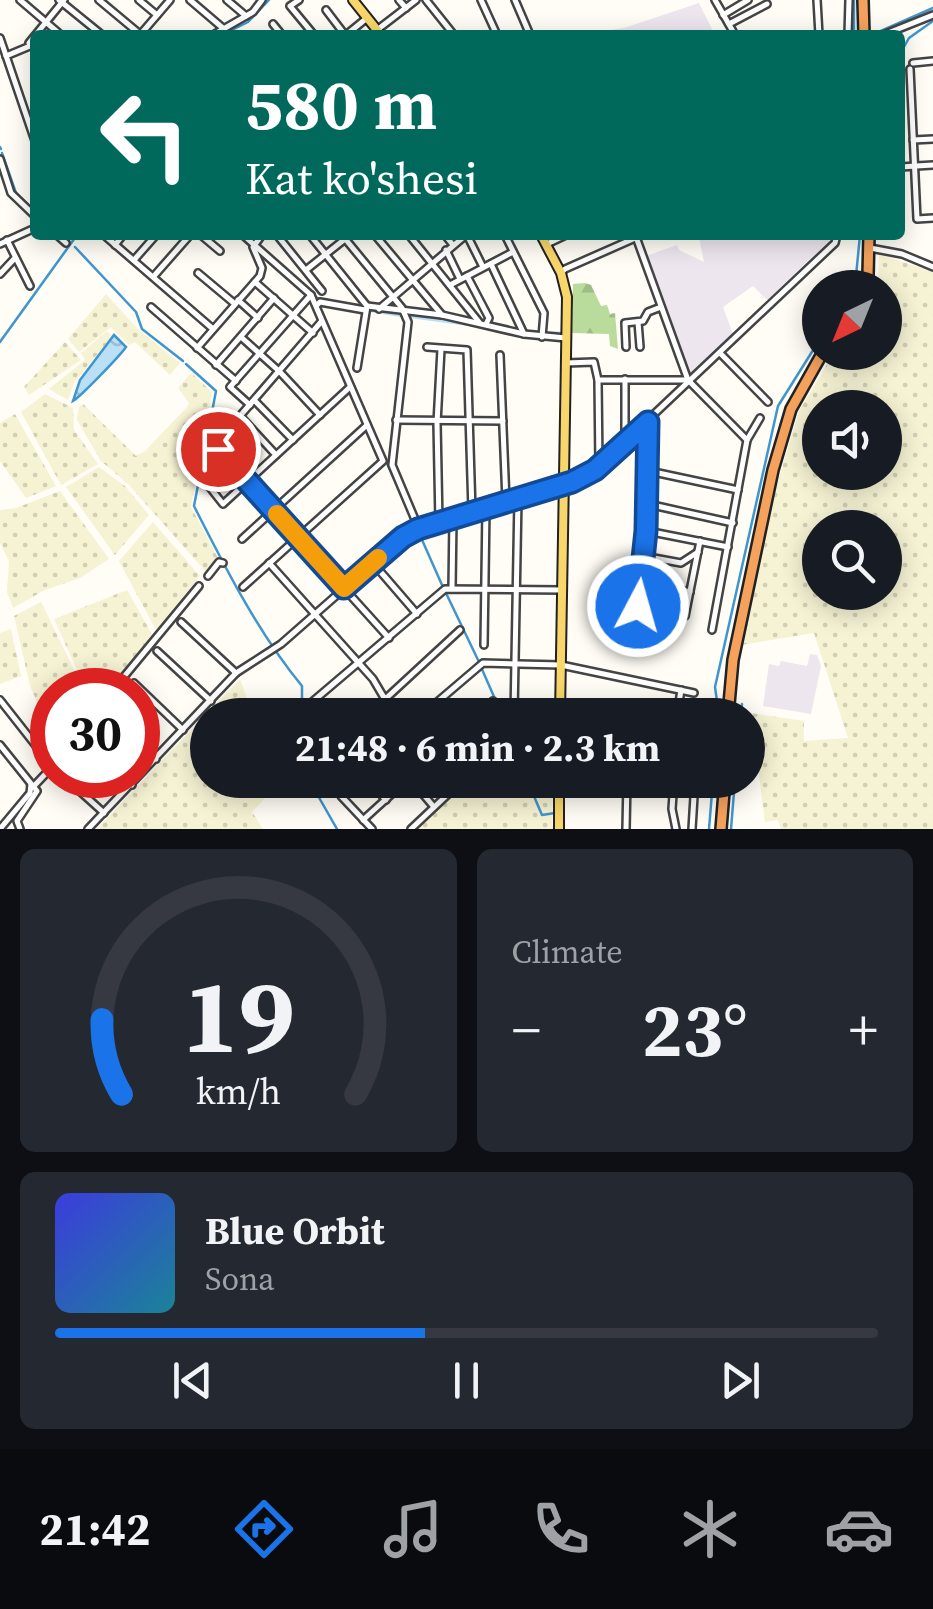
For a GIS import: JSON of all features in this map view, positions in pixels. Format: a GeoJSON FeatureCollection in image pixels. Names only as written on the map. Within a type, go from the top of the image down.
{"type":"FeatureCollection","features":[{"type":"Feature","properties":{"kind":"highway"},"geometry":{"type":"LineString","coordinates":[[864,0],[864,30]]}},
{"type":"Feature","properties":{"kind":"highway"},"geometry":{"type":"LineString","coordinates":[[868,270],[869,240]]}},
{"type":"Feature","properties":{"kind":"highway"},"geometry":{"type":"LineString","coordinates":[[730,698],[772,470],[791,409],[813,370]]}},
{"type":"Feature","properties":{"kind":"highway"},"geometry":{"type":"LineString","coordinates":[[722,829],[723,798]]}},
{"type":"Feature","properties":{"kind":"main road"},"geometry":{"type":"LineString","coordinates":[[353,0],[377,30]]}},
{"type":"Feature","properties":{"kind":"main road"},"geometry":{"type":"LineString","coordinates":[[547,240],[565,286],[560,698]]}},
{"type":"Feature","properties":{"kind":"main road"},"geometry":{"type":"LineString","coordinates":[[559,798],[559,829]]}},
{"type":"Feature","properties":{"kind":"street"},"geometry":{"type":"LineString","coordinates":[[20,0],[55,30]]}},
{"type":"Feature","properties":{"kind":"street"},"geometry":{"type":"LineString","coordinates":[[99,0],[134,30]]}},
{"type":"Feature","properties":{"kind":"street"},"geometry":{"type":"LineString","coordinates":[[139,0],[157,15]]}},
{"type":"Feature","properties":{"kind":"street"},"geometry":{"type":"LineString","coordinates":[[144,30],[170,0]]}},
{"type":"Feature","properties":{"kind":"street"},"geometry":{"type":"LineString","coordinates":[[190,0],[224,29],[246,16],[262,0]]}},
{"type":"Feature","properties":{"kind":"street"},"geometry":{"type":"LineString","coordinates":[[227,0],[246,16]]}},
{"type":"Feature","properties":{"kind":"street"},"geometry":{"type":"LineString","coordinates":[[299,0],[290,6],[310,30]]}},
{"type":"Feature","properties":{"kind":"street"},"geometry":{"type":"LineString","coordinates":[[399,0],[406,8]]}},
{"type":"Feature","properties":{"kind":"street"},"geometry":{"type":"LineString","coordinates":[[381,30],[416,0]]}},
{"type":"Feature","properties":{"kind":"street"},"geometry":{"type":"LineString","coordinates":[[426,0],[450,30]]}},
{"type":"Feature","properties":{"kind":"street"},"geometry":{"type":"LineString","coordinates":[[481,0],[495,30]]}},
{"type":"Feature","properties":{"kind":"street"},"geometry":{"type":"LineString","coordinates":[[515,0],[528,30]]}},
{"type":"Feature","properties":{"kind":"street"},"geometry":{"type":"LineString","coordinates":[[715,0],[732,30]]}},
{"type":"Feature","properties":{"kind":"street"},"geometry":{"type":"LineString","coordinates":[[723,14],[748,0]]}},
{"type":"Feature","properties":{"kind":"street"},"geometry":{"type":"LineString","coordinates":[[817,0],[819,30]]}},
{"type":"Feature","properties":{"kind":"street"},"geometry":{"type":"LineString","coordinates":[[848,30],[849,0]]}},
{"type":"Feature","properties":{"kind":"street"},"geometry":{"type":"LineString","coordinates":[[40,30],[62,1],[96,30]]}},
{"type":"Feature","properties":{"kind":"street"},"geometry":{"type":"LineString","coordinates":[[729,24],[767,4]]}},
{"type":"Feature","properties":{"kind":"street"},"geometry":{"type":"LineString","coordinates":[[326,10],[341,30]]}},
{"type":"Feature","properties":{"kind":"street"},"geometry":{"type":"LineString","coordinates":[[896,30],[933,15]]}},
{"type":"Feature","properties":{"kind":"street"},"geometry":{"type":"LineString","coordinates":[[352,30],[368,18]]}},
{"type":"Feature","properties":{"kind":"street"},"geometry":{"type":"LineString","coordinates":[[273,24],[278,30]]}},
{"type":"Feature","properties":{"kind":"street"},"geometry":{"type":"LineString","coordinates":[[0,38],[30,126]]}},
{"type":"Feature","properties":{"kind":"street"},"geometry":{"type":"LineString","coordinates":[[6,56],[30,46],[30,42]]}},
{"type":"Feature","properties":{"kind":"street"},"geometry":{"type":"LineString","coordinates":[[933,60],[912,66],[917,218],[933,218]]}},
{"type":"Feature","properties":{"kind":"street"},"geometry":{"type":"LineString","coordinates":[[913,140],[933,139]]}},
{"type":"Feature","properties":{"kind":"street"},"geometry":{"type":"LineString","coordinates":[[0,158],[11,193],[30,211]]}},
{"type":"Feature","properties":{"kind":"street"},"geometry":{"type":"LineString","coordinates":[[905,167],[933,166]]}},
{"type":"Feature","properties":{"kind":"street"},"geometry":{"type":"LineString","coordinates":[[0,244],[30,230]]}},
{"type":"Feature","properties":{"kind":"street"},"geometry":{"type":"LineString","coordinates":[[8,240],[30,286]]}},
{"type":"Feature","properties":{"kind":"street"},"geometry":{"type":"LineString","coordinates":[[63,240],[66,243]]}},
{"type":"Feature","properties":{"kind":"street"},"geometry":{"type":"LineString","coordinates":[[110,240],[213,329]]}},
{"type":"Feature","properties":{"kind":"street"},"geometry":{"type":"LineString","coordinates":[[115,245],[120,240]]}},
{"type":"Feature","properties":{"kind":"street"},"geometry":{"type":"LineString","coordinates":[[134,260],[152,240]]}},
{"type":"Feature","properties":{"kind":"street"},"geometry":{"type":"LineString","coordinates":[[154,276],[186,240]]}},
{"type":"Feature","properties":{"kind":"street"},"geometry":{"type":"LineString","coordinates":[[207,240],[220,251]]}},
{"type":"Feature","properties":{"kind":"street"},"geometry":{"type":"LineString","coordinates":[[243,587],[383,461],[321,322],[317,304],[248,240]]}},
{"type":"Feature","properties":{"kind":"street"},"geometry":{"type":"LineString","coordinates":[[254,245],[258,240]]}},
{"type":"Feature","properties":{"kind":"street"},"geometry":{"type":"LineString","coordinates":[[281,240],[322,291]]}},
{"type":"Feature","properties":{"kind":"street"},"geometry":{"type":"LineString","coordinates":[[314,240],[366,308],[357,368]]}},
{"type":"Feature","properties":{"kind":"street"},"geometry":{"type":"LineString","coordinates":[[306,270],[341,240]]}},
{"type":"Feature","properties":{"kind":"street"},"geometry":{"type":"LineString","coordinates":[[349,240],[408,322],[392,465],[418,529]]}},
{"type":"Feature","properties":{"kind":"street"},"geometry":{"type":"LineString","coordinates":[[380,240],[442,316]]}},
{"type":"Feature","properties":{"kind":"street"},"geometry":{"type":"LineString","coordinates":[[413,240],[490,329],[566,338]]}},
{"type":"Feature","properties":{"kind":"street"},"geometry":{"type":"LineString","coordinates":[[450,240],[454,244]]}},
{"type":"Feature","properties":{"kind":"street"},"geometry":{"type":"LineString","coordinates":[[379,308],[459,240]]}},
{"type":"Feature","properties":{"kind":"street"},"geometry":{"type":"LineString","coordinates":[[469,240],[483,267]]}},
{"type":"Feature","properties":{"kind":"street"},"geometry":{"type":"LineString","coordinates":[[508,240],[544,313],[542,337]]}},
{"type":"Feature","properties":{"kind":"street"},"geometry":{"type":"LineString","coordinates":[[562,271],[630,240]]}},
{"type":"Feature","properties":{"kind":"street"},"geometry":{"type":"LineString","coordinates":[[640,240],[689,381],[747,440]]}},
{"type":"Feature","properties":{"kind":"street"},"geometry":{"type":"LineString","coordinates":[[214,698],[236,673],[275,647],[372,562],[418,529],[564,484],[598,467],[836,240]]}},
{"type":"Feature","properties":{"kind":"street"},"geometry":{"type":"LineString","coordinates":[[197,348],[262,271],[254,245]]}},
{"type":"Feature","properties":{"kind":"street"},"geometry":{"type":"LineString","coordinates":[[870,248],[902,254],[933,267]]}},
{"type":"Feature","properties":{"kind":"street"},"geometry":{"type":"LineString","coordinates":[[317,304],[379,308],[483,323],[489,318],[446,250]]}},
{"type":"Feature","properties":{"kind":"street"},"geometry":{"type":"LineString","coordinates":[[450,285],[514,252]]}},
{"type":"Feature","properties":{"kind":"street"},"geometry":{"type":"LineString","coordinates":[[0,274],[16,257]]}},
{"type":"Feature","properties":{"kind":"street"},"geometry":{"type":"LineString","coordinates":[[491,264],[524,334]]}},
{"type":"Feature","properties":{"kind":"street"},"geometry":{"type":"LineString","coordinates":[[198,273],[258,318]]}},
{"type":"Feature","properties":{"kind":"street"},"geometry":{"type":"LineString","coordinates":[[255,282],[313,333]]}},
{"type":"Feature","properties":{"kind":"street"},"geometry":{"type":"LineString","coordinates":[[233,384],[311,295]]}},
{"type":"Feature","properties":{"kind":"street"},"geometry":{"type":"LineString","coordinates":[[216,364],[274,298]]}},
{"type":"Feature","properties":{"kind":"street"},"geometry":{"type":"LineString","coordinates":[[151,307],[293,440]]}},
{"type":"Feature","properties":{"kind":"street"},"geometry":{"type":"LineString","coordinates":[[626,347],[625,323],[643,321],[648,312],[661,307]]}},
{"type":"Feature","properties":{"kind":"street"},"geometry":{"type":"LineString","coordinates":[[276,454],[240,416],[321,322]]}},
{"type":"Feature","properties":{"kind":"street"},"geometry":{"type":"LineString","coordinates":[[638,322],[640,347]]}},
{"type":"Feature","properties":{"kind":"street"},"geometry":{"type":"LineString","coordinates":[[240,338],[320,414]]}},
{"type":"Feature","properties":{"kind":"street"},"geometry":{"type":"LineString","coordinates":[[427,347],[467,350],[472,512]]}},
{"type":"Feature","properties":{"kind":"street"},"geometry":{"type":"LineString","coordinates":[[439,522],[437,422],[441,349]]}},
{"type":"Feature","properties":{"kind":"street"},"geometry":{"type":"LineString","coordinates":[[720,353],[768,402]]}},
{"type":"Feature","properties":{"kind":"street"},"geometry":{"type":"LineString","coordinates":[[500,355],[506,501]]}},
{"type":"Feature","properties":{"kind":"street"},"geometry":{"type":"LineString","coordinates":[[566,363],[594,362],[598,380],[598,467]]}},
{"type":"Feature","properties":{"kind":"street"},"geometry":{"type":"LineString","coordinates":[[598,380],[689,381]]}},
{"type":"Feature","properties":{"kind":"street"},"geometry":{"type":"LineString","coordinates":[[625,444],[626,380]]}},
{"type":"Feature","properties":{"kind":"street"},"geometry":{"type":"LineString","coordinates":[[208,485],[223,504],[349,388]]}},
{"type":"Feature","properties":{"kind":"street"},"geometry":{"type":"LineString","coordinates":[[712,630],[747,440],[760,418]]}},
{"type":"Feature","properties":{"kind":"street"},"geometry":{"type":"LineString","coordinates":[[396,420],[504,421]]}},
{"type":"Feature","properties":{"kind":"street"},"geometry":{"type":"LineString","coordinates":[[648,422],[646,531],[638,606],[685,616],[700,542]]}},
{"type":"Feature","properties":{"kind":"street"},"geometry":{"type":"LineString","coordinates":[[242,539],[367,426]]}},
{"type":"Feature","properties":{"kind":"street"},"geometry":{"type":"LineString","coordinates":[[218,449],[389,638]]}},
{"type":"Feature","properties":{"kind":"street"},"geometry":{"type":"LineString","coordinates":[[649,471],[738,490]]}},
{"type":"Feature","properties":{"kind":"street"},"geometry":{"type":"LineString","coordinates":[[515,698],[518,498]]}},
{"type":"Feature","properties":{"kind":"street"},"geometry":{"type":"LineString","coordinates":[[647,504],[732,523]]}},
{"type":"Feature","properties":{"kind":"street"},"geometry":{"type":"LineString","coordinates":[[484,644],[486,508]]}},
{"type":"Feature","properties":{"kind":"street"},"geometry":{"type":"LineString","coordinates":[[452,588],[453,518]]}},
{"type":"Feature","properties":{"kind":"street"},"geometry":{"type":"LineString","coordinates":[[646,531],[728,547]]}},
{"type":"Feature","properties":{"kind":"street"},"geometry":{"type":"LineString","coordinates":[[643,556],[681,563],[698,552]]}},
{"type":"Feature","properties":{"kind":"street"},"geometry":{"type":"LineString","coordinates":[[208,576],[219,562],[223,563]]}},
{"type":"Feature","properties":{"kind":"street"},"geometry":{"type":"LineString","coordinates":[[372,562],[418,614]]}},
{"type":"Feature","properties":{"kind":"street"},"geometry":{"type":"LineString","coordinates":[[269,564],[373,679],[385,698]]}},
{"type":"Feature","properties":{"kind":"street"},"geometry":{"type":"LineString","coordinates":[[641,580],[690,592]]}},
{"type":"Feature","properties":{"kind":"street"},"geometry":{"type":"LineString","coordinates":[[132,668],[199,586]]}},
{"type":"Feature","properties":{"kind":"street"},"geometry":{"type":"LineString","coordinates":[[317,698],[440,592],[452,588],[562,590]]}},
{"type":"Feature","properties":{"kind":"street"},"geometry":{"type":"LineString","coordinates":[[181,622],[236,673]]}},
{"type":"Feature","properties":{"kind":"street"},"geometry":{"type":"LineString","coordinates":[[387,698],[460,630]]}},
{"type":"Feature","properties":{"kind":"street"},"geometry":{"type":"LineString","coordinates":[[156,651],[208,698]]}},
{"type":"Feature","properties":{"kind":"street"},"geometry":{"type":"LineString","coordinates":[[441,698],[483,662],[561,665],[694,693]]}},
{"type":"Feature","properties":{"kind":"street"},"geometry":{"type":"LineString","coordinates":[[680,698],[681,690]]}},
{"type":"Feature","properties":{"kind":"street"},"geometry":{"type":"LineString","coordinates":[[0,700],[30,738]]}},
{"type":"Feature","properties":{"kind":"street"},"geometry":{"type":"LineString","coordinates":[[160,707],[184,730]]}},
{"type":"Feature","properties":{"kind":"street"},"geometry":{"type":"LineString","coordinates":[[160,755],[190,724]]}},
{"type":"Feature","properties":{"kind":"street"},"geometry":{"type":"LineString","coordinates":[[0,745],[30,782]]}},
{"type":"Feature","properties":{"kind":"street"},"geometry":{"type":"LineString","coordinates":[[0,829],[30,793]]}},
{"type":"Feature","properties":{"kind":"street"},"geometry":{"type":"LineString","coordinates":[[20,829],[17,821],[32,798]]}},
{"type":"Feature","properties":{"kind":"street"},"geometry":{"type":"LineString","coordinates":[[87,798],[104,813]]}},
{"type":"Feature","properties":{"kind":"street"},"geometry":{"type":"LineString","coordinates":[[88,829],[119,798]]}},
{"type":"Feature","properties":{"kind":"street"},"geometry":{"type":"LineString","coordinates":[[343,798],[372,829]]}},
{"type":"Feature","properties":{"kind":"street"},"geometry":{"type":"LineString","coordinates":[[363,820],[388,798]]}},
{"type":"Feature","properties":{"kind":"street"},"geometry":{"type":"LineString","coordinates":[[426,798],[434,807]]}},
{"type":"Feature","properties":{"kind":"street"},"geometry":{"type":"LineString","coordinates":[[410,829],[444,798]]}},
{"type":"Feature","properties":{"kind":"street"},"geometry":{"type":"LineString","coordinates":[[626,829],[627,798]]}},
{"type":"Feature","properties":{"kind":"street"},"geometry":{"type":"LineString","coordinates":[[673,798],[676,829]]}},
{"type":"Feature","properties":{"kind":"street"},"geometry":{"type":"LineString","coordinates":[[692,829],[694,798]]}},
{"type":"Feature","properties":{"kind":"shaded area"},"geometry":{"type":"Polygon","coordinates":[[[699,3],[712,30],[611,30],[699,3]]]}},
{"type":"Feature","properties":{"kind":"shaded area"},"geometry":{"type":"Polygon","coordinates":[[[699,240],[829,241],[767,300],[753,286],[723,307],[733,334],[688,377],[646,256],[677,245],[679,250],[704,262],[699,240]]]}},
{"type":"Feature","properties":{"kind":"shaded area"},"geometry":{"type":"Polygon","coordinates":[[[879,254],[933,272],[933,829],[781,829],[778,820],[765,822],[762,798],[765,798],[765,715],[804,721],[804,741],[848,738],[814,633],[741,645],[776,488],[802,406],[802,490],[902,490],[902,390],[812,390],[824,370],[902,370],[902,270],[878,270],[879,254]]]}},
{"type":"Feature","properties":{"kind":"shaded area"},"geometry":{"type":"Polygon","coordinates":[[[106,294],[137,328],[180,363],[170,375],[135,342],[129,345],[111,327],[79,352],[68,339],[106,294]]]}},
{"type":"Feature","properties":{"kind":"shaded area"},"geometry":{"type":"Polygon","coordinates":[[[107,331],[112,336],[74,383],[68,400],[49,389],[85,360],[81,353],[107,331]]]}},
{"type":"Feature","properties":{"kind":"shaded area"},"geometry":{"type":"Polygon","coordinates":[[[65,342],[81,360],[29,395],[24,387],[65,342]]]}},
{"type":"Feature","properties":{"kind":"shaded area"},"geometry":{"type":"Polygon","coordinates":[[[191,373],[212,392],[191,507],[219,560],[207,573],[129,485],[101,461],[77,420],[83,404],[136,456],[187,407],[189,403],[178,388],[191,373]]]}},
{"type":"Feature","properties":{"kind":"shaded area"},"geometry":{"type":"Polygon","coordinates":[[[45,394],[73,408],[74,430],[98,464],[61,485],[21,412],[45,394]]]}},
{"type":"Feature","properties":{"kind":"shaded area"},"geometry":{"type":"Polygon","coordinates":[[[15,414],[56,486],[26,498],[0,461],[0,423],[15,414]]]}},
{"type":"Feature","properties":{"kind":"shaded area"},"geometry":{"type":"Polygon","coordinates":[[[99,467],[126,487],[149,515],[115,555],[66,487],[99,467]]]}},
{"type":"Feature","properties":{"kind":"shaded area"},"geometry":{"type":"Polygon","coordinates":[[[60,491],[109,559],[80,578],[45,590],[13,608],[7,592],[9,561],[0,543],[0,510],[60,491]]]}},
{"type":"Feature","properties":{"kind":"shaded area"},"geometry":{"type":"Polygon","coordinates":[[[153,522],[200,576],[156,630],[119,561],[153,522]]]}},
{"type":"Feature","properties":{"kind":"shaded area"},"geometry":{"type":"Polygon","coordinates":[[[127,590],[152,634],[126,668],[76,668],[54,619],[127,590]]]}},
{"type":"Feature","properties":{"kind":"shaded area"},"geometry":{"type":"Polygon","coordinates":[[[41,602],[73,668],[30,668],[30,686],[14,616],[41,602]]]}},
{"type":"Feature","properties":{"kind":"shaded area"},"geometry":{"type":"Polygon","coordinates":[[[11,629],[21,676],[0,684],[0,633],[11,629]]]}},
{"type":"Feature","properties":{"kind":"shaded area"},"geometry":{"type":"Polygon","coordinates":[[[810,654],[817,655],[821,666],[811,714],[765,706],[769,664],[779,666],[781,661],[807,666],[810,654]]]}},
{"type":"Feature","properties":{"kind":"shaded area"},"geometry":{"type":"Polygon","coordinates":[[[240,679],[247,698],[222,698],[240,679]]]}},
{"type":"Feature","properties":{"kind":"shaded area"},"geometry":{"type":"Polygon","coordinates":[[[190,731],[190,798],[265,798],[252,812],[263,829],[97,829],[127,798],[160,798],[160,763],[190,731]]]}},
{"type":"Feature","properties":{"kind":"shaded area"},"geometry":{"type":"Polygon","coordinates":[[[448,798],[553,798],[552,829],[414,829],[448,798]]]}},
{"type":"Feature","properties":{"kind":"green space"},"geometry":{"type":"Polygon","coordinates":[[[573,284],[591,285],[601,306],[607,305],[610,314],[615,313],[618,349],[610,346],[609,334],[572,333],[573,284]]]}},
{"type":"Feature","properties":{"kind":"water"},"geometry":{"type":"Polygon","coordinates":[[[114,335],[126,347],[73,401],[80,380],[114,335]]]}},
{"type":"Feature","properties":{"kind":"waterway"},"geometry":{"type":"LineString","coordinates":[[232,30],[248,22],[269,0]]}},
{"type":"Feature","properties":{"kind":"waterway"},"geometry":{"type":"LineString","coordinates":[[854,0],[854,30]]}},
{"type":"Feature","properties":{"kind":"waterway"},"geometry":{"type":"LineString","coordinates":[[883,30],[933,8]]}},
{"type":"Feature","properties":{"kind":"waterway"},"geometry":{"type":"LineString","coordinates":[[905,45],[933,21]]}},
{"type":"Feature","properties":{"kind":"waterway"},"geometry":{"type":"LineString","coordinates":[[2,153],[16,193],[30,207]]}},
{"type":"Feature","properties":{"kind":"waterway"},"geometry":{"type":"LineString","coordinates":[[0,342],[73,240]]}},
{"type":"Feature","properties":{"kind":"waterway"},"geometry":{"type":"LineString","coordinates":[[857,270],[860,240]]}},
{"type":"Feature","properties":{"kind":"waterway"},"geometry":{"type":"LineString","coordinates":[[258,244],[318,299]]}},
{"type":"Feature","properties":{"kind":"waterway"},"geometry":{"type":"LineString","coordinates":[[75,247],[136,312],[142,329],[183,361]]}},
{"type":"Feature","properties":{"kind":"waterway"},"geometry":{"type":"LineString","coordinates":[[367,309],[404,315]]}},
{"type":"Feature","properties":{"kind":"waterway"},"geometry":{"type":"LineString","coordinates":[[406,315],[473,324]]}},
{"type":"Feature","properties":{"kind":"waterway"},"geometry":{"type":"LineString","coordinates":[[546,334],[561,334]]}},
{"type":"Feature","properties":{"kind":"waterway"},"geometry":{"type":"LineString","coordinates":[[186,364],[216,391],[194,506],[257,622],[302,686],[302,698]]}},
{"type":"Feature","properties":{"kind":"waterway"},"geometry":{"type":"LineString","coordinates":[[717,698],[715,687],[778,406],[802,368]]}},
{"type":"Feature","properties":{"kind":"waterway"},"geometry":{"type":"LineString","coordinates":[[382,453],[400,491]]}},
{"type":"Feature","properties":{"kind":"waterway"},"geometry":{"type":"LineString","coordinates":[[419,533],[442,585]]}},
{"type":"Feature","properties":{"kind":"waterway"},"geometry":{"type":"LineString","coordinates":[[445,591],[479,662]]}},
{"type":"Feature","properties":{"kind":"waterway"},"geometry":{"type":"LineString","coordinates":[[481,667],[495,698]]}},
{"type":"Feature","properties":{"kind":"waterway"},"geometry":{"type":"LineString","coordinates":[[319,798],[337,829]]}},
{"type":"Feature","properties":{"kind":"waterway"},"geometry":{"type":"LineString","coordinates":[[535,798],[542,815],[555,813],[554,829]]}},
{"type":"Feature","properties":{"kind":"waterway"},"geometry":{"type":"LineString","coordinates":[[709,829],[712,798]]}},
{"type":"Feature","properties":{"kind":"waterway"},"geometry":{"type":"LineString","coordinates":[[731,829],[734,798]]}},
{"type":"Feature","properties":{"kind":"slow traffic"},"geometry":{"type":"LineString","coordinates":[[277,514],[344,588],[378,558]]}},
{"type":"Feature","properties":{"kind":"route"},"geometry":{"type":"LineString","coordinates":[[218,449],[344,588],[403,537],[418,529],[585,476],[648,422],[646,531],[638,606]]}}]}
